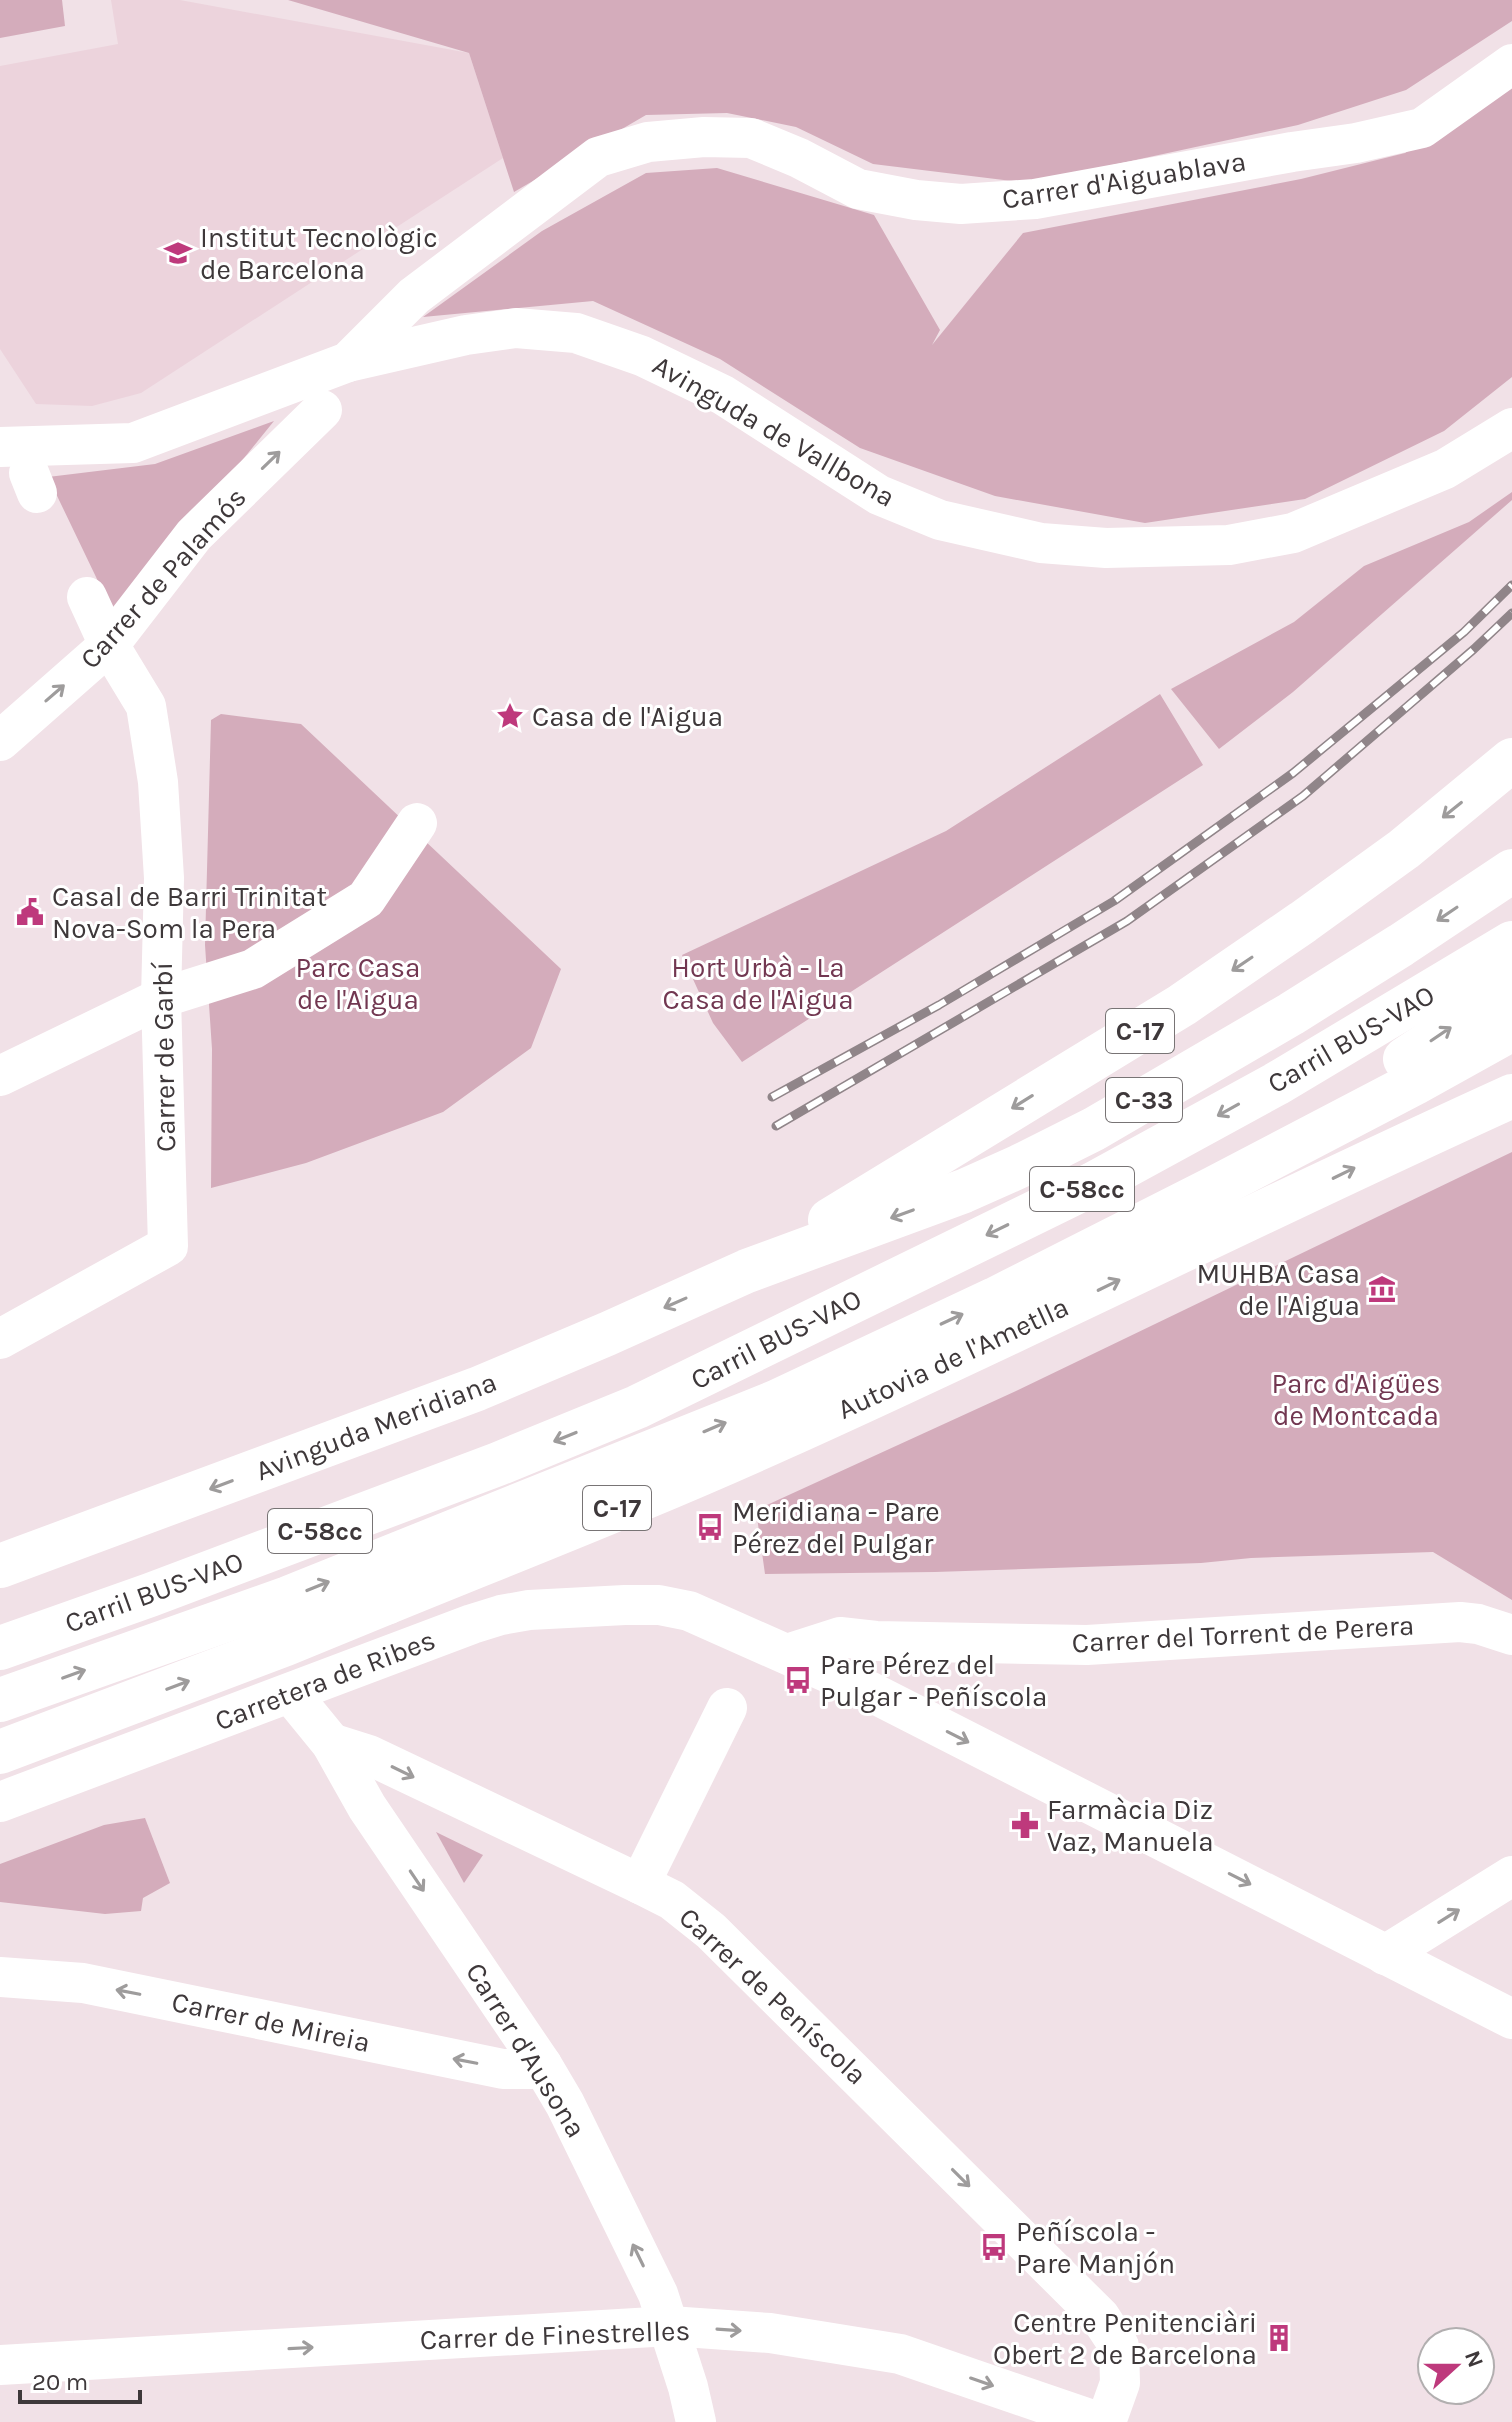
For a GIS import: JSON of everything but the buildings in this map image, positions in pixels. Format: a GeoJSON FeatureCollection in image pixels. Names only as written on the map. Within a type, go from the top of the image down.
{"type":"FeatureCollection","features":[{"type":"Feature","properties":{"kind":"highway","name":"C-17"},"geometry":{"type":"LineString","coordinates":[[747,1271],[1182,1005],[1404,849],[1512,760]]}},
{"type":"Feature","properties":{"kind":"highway","name":"C-33"},"geometry":{"type":"LineString","coordinates":[[747,1271],[964,1191],[1094,1129],[1291,1014],[1512,871]]}},
{"type":"Feature","properties":{"kind":"highway","name":"Carril BUS-VAO"},"geometry":{"type":"LineString","coordinates":[[0,1648],[454,1480],[637,1407],[1093,1184],[1276,1084],[1512,943]]}},
{"type":"Feature","properties":{"kind":"highway"},"geometry":{"type":"LineString","coordinates":[[1214,1188],[1512,988]]}},
{"type":"Feature","properties":{"kind":"highway"},"geometry":{"type":"LineString","coordinates":[[0,1700],[288,1598],[778,1401],[995,1299],[1214,1188],[1512,1029]]}},
{"type":"Feature","properties":{"kind":"highway","name":"Autovia de l'Ametlla"},"geometry":{"type":"LineString","coordinates":[[386,1603],[688,1480],[768,1444],[1512,1096]]}},
{"type":"Feature","properties":{"kind":"highway","name":"Avinguda Meridiana"},"geometry":{"type":"LineString","coordinates":[[0,1566],[477,1389],[747,1271]]}},
{"type":"Feature","properties":{"kind":"highway"},"geometry":{"type":"LineString","coordinates":[[0,1752],[386,1603],[671,1446]]}},
{"type":"Feature","properties":{"kind":"street","name":"Carrer d'Aiguablava"},"geometry":{"type":"LineString","coordinates":[[22,471],[133,443],[348,362],[414,296],[598,157],[648,142],[704,137],[751,138],[799,158],[858,189],[916,200],[961,204],[1035,199],[1356,143],[1422,128],[1512,64]]}},
{"type":"Feature","properties":{"kind":"street","name":"Avinguda de Vallbona"},"geometry":{"type":"LineString","coordinates":[[348,362],[491,331],[516,328],[576,333],[642,356],[723,395],[879,495],[940,520],[1041,543],[1106,548],[1229,545],[1293,533],[1445,469],[1512,428]]}},
{"type":"Feature","properties":{"kind":"street","name":"Carrer de Palamós"},"geometry":{"type":"LineString","coordinates":[[0,741],[109,645],[194,535],[322,410]]}},
{"type":"Feature","properties":{"kind":"street","name":"Carrer de Garbí"},"geometry":{"type":"LineString","coordinates":[[0,1339],[168,1246],[161,998],[164,878],[158,782],[146,706],[109,645],[87,597]]}},
{"type":"Feature","properties":{"kind":"street"},"geometry":{"type":"LineString","coordinates":[[0,1076],[161,998],[253,969],[366,899],[417,823]]}},
{"type":"Feature","properties":{"kind":"street","name":"Carretera de Ribes"},"geometry":{"type":"LineString","coordinates":[[0,1802],[501,1615],[529,1610],[659,1605],[689,1611],[867,1690],[1512,2019]]}},
{"type":"Feature","properties":{"kind":"street","name":"Carrer del Torrent de Perera"},"geometry":{"type":"LineString","coordinates":[[787,1654],[840,1637],[876,1641],[1087,1645],[1437,1623],[1478,1624],[1512,1635]]}},
{"type":"Feature","properties":{"kind":"street"},"geometry":{"type":"LineString","coordinates":[[867,1690],[876,1641]]}},
{"type":"Feature","properties":{"kind":"street"},"geometry":{"type":"LineString","coordinates":[[291,1694],[331,1743]]}},
{"type":"Feature","properties":{"kind":"street"},"geometry":{"type":"LineString","coordinates":[[640,1884],[727,1708]]}},
{"type":"Feature","properties":{"kind":"street","name":"Carrer de Peníscola"},"geometry":{"type":"LineString","coordinates":[[331,1743],[369,1755],[640,1884],[672,1900],[711,1931],[1100,2317],[1119,2346],[1120,2383],[1106,2422]]}},
{"type":"Feature","properties":{"kind":"street","name":"Carrer d'Ausona"},"geometry":{"type":"LineString","coordinates":[[331,1743],[367,1807],[542,2065],[565,2104],[658,2294],[696,2422]]}},
{"type":"Feature","properties":{"kind":"street"},"geometry":{"type":"LineString","coordinates":[[1385,1955],[1512,1876]]}},
{"type":"Feature","properties":{"kind":"street","name":"Carrer de Mireia"},"geometry":{"type":"LineString","coordinates":[[0,1977],[83,1983],[503,2069],[522,2070],[542,2065]]}},
{"type":"Feature","properties":{"kind":"street","name":"Carrer de Finestrelles"},"geometry":{"type":"LineString","coordinates":[[0,2365],[670,2326],[770,2333],[900,2354],[1098,2422]]}},
{"type":"Feature","properties":{"kind":"shaded area","name":"Institut Tecnològic de Barcelona"},"geometry":{"type":"Polygon","coordinates":[[[111,0],[180,0],[469,53],[503,158],[141,393],[92,406],[36,404],[0,349],[0,66],[118,44],[111,0]]]}},
{"type":"Feature","properties":{"kind":"green space"},"geometry":{"type":"Polygon","coordinates":[[[0,0],[62,0],[65,26],[0,38],[0,0]]]}},
{"type":"Feature","properties":{"kind":"green space"},"geometry":{"type":"Polygon","coordinates":[[[288,0],[1512,0],[1512,21],[1406,90],[1298,125],[1029,183],[873,164],[796,127],[727,113],[646,115],[514,192],[469,53],[288,0]]]}},
{"type":"Feature","properties":{"kind":"green space"},"geometry":{"type":"Polygon","coordinates":[[[1512,84],[1512,377],[1444,431],[1305,499],[1145,523],[995,496],[860,448],[720,359],[593,301],[423,317],[542,231],[646,173],[717,168],[874,215],[940,330],[932,345],[1023,233],[1301,179],[1405,153],[1512,84]]]}},
{"type":"Feature","properties":{"kind":"green space"},"geometry":{"type":"Polygon","coordinates":[[[274,421],[114,619],[48,477],[155,464],[274,421]]]}},
{"type":"Feature","properties":{"kind":"green space"},"geometry":{"type":"Polygon","coordinates":[[[1512,492],[1512,500],[1293,692],[1219,749],[1171,689],[1294,622],[1364,566],[1469,522],[1512,492]]]}},
{"type":"Feature","properties":{"kind":"green space","name":"Hort Urbà - La Casa de l'Aigua"},"geometry":{"type":"Polygon","coordinates":[[[1160,694],[1203,765],[742,1062],[713,1023],[682,955],[946,831],[1160,694]]]}},
{"type":"Feature","properties":{"kind":"green space","name":"Parc Casa de l'Aigua"},"geometry":{"type":"Polygon","coordinates":[[[221,714],[301,724],[561,969],[531,1048],[443,1112],[306,1163],[211,1188],[212,1049],[205,945],[211,720],[221,714]]]}},
{"type":"Feature","properties":{"kind":"green space","name":"Parc d'Aigües de Montcada"},"geometry":{"type":"Polygon","coordinates":[[[1512,1152],[1512,1600],[1433,1552],[935,1572],[765,1574],[756,1510],[1016,1391],[1512,1152]]]}},
{"type":"Feature","properties":{"kind":"green space"},"geometry":{"type":"Polygon","coordinates":[[[145,1818],[170,1883],[143,1898],[141,1911],[105,1914],[0,1902],[0,1864],[104,1825],[145,1818]]]}},
{"type":"Feature","properties":{"kind":"green space"},"geometry":{"type":"Polygon","coordinates":[[[436,1832],[483,1855],[464,1883],[436,1832]]]}},
{"type":"Feature","properties":{"kind":"railway"},"geometry":{"type":"LineString","coordinates":[[772,1097],[939,1005],[1114,901],[1293,773],[1464,632],[1512,585]]}},
{"type":"Feature","properties":{"kind":"railway"},"geometry":{"type":"LineString","coordinates":[[776,1126],[1127,921],[1303,796],[1512,613]]}},
{"type":"Feature","properties":{"kind":"place","name":"Institut Tecnològic de Barcelona"},"geometry":{"type":"Point","coordinates":[178,253]}},
{"type":"Feature","properties":{"kind":"place","name":"Casa de l'Aigua"},"geometry":{"type":"Point","coordinates":[510,716]}},
{"type":"Feature","properties":{"kind":"place","name":"Casal de Barri Trinitat Nova-Som la Pera"},"geometry":{"type":"Point","coordinates":[30,912]}},
{"type":"Feature","properties":{"kind":"place","name":"MUHBA Casa de l'Aigua"},"geometry":{"type":"Point","coordinates":[1382,1289]}},
{"type":"Feature","properties":{"kind":"place","name":"Meridiana - Pare Pérez del Pulgar"},"geometry":{"type":"Point","coordinates":[710,1527]}},
{"type":"Feature","properties":{"kind":"place","name":"Pare Pérez del Pulgar - Peñíscola"},"geometry":{"type":"Point","coordinates":[798,1680]}},
{"type":"Feature","properties":{"kind":"place","name":"Farmàcia Diz Vaz, Manuela"},"geometry":{"type":"Point","coordinates":[1025,1825]}},
{"type":"Feature","properties":{"kind":"place","name":"Peñíscola - Pare Manjón"},"geometry":{"type":"Point","coordinates":[994,2247]}},
{"type":"Feature","properties":{"kind":"place","name":"Centre Penitenciàri Obert 2 de Barcelona"},"geometry":{"type":"Point","coordinates":[1279,2338]}}]}
